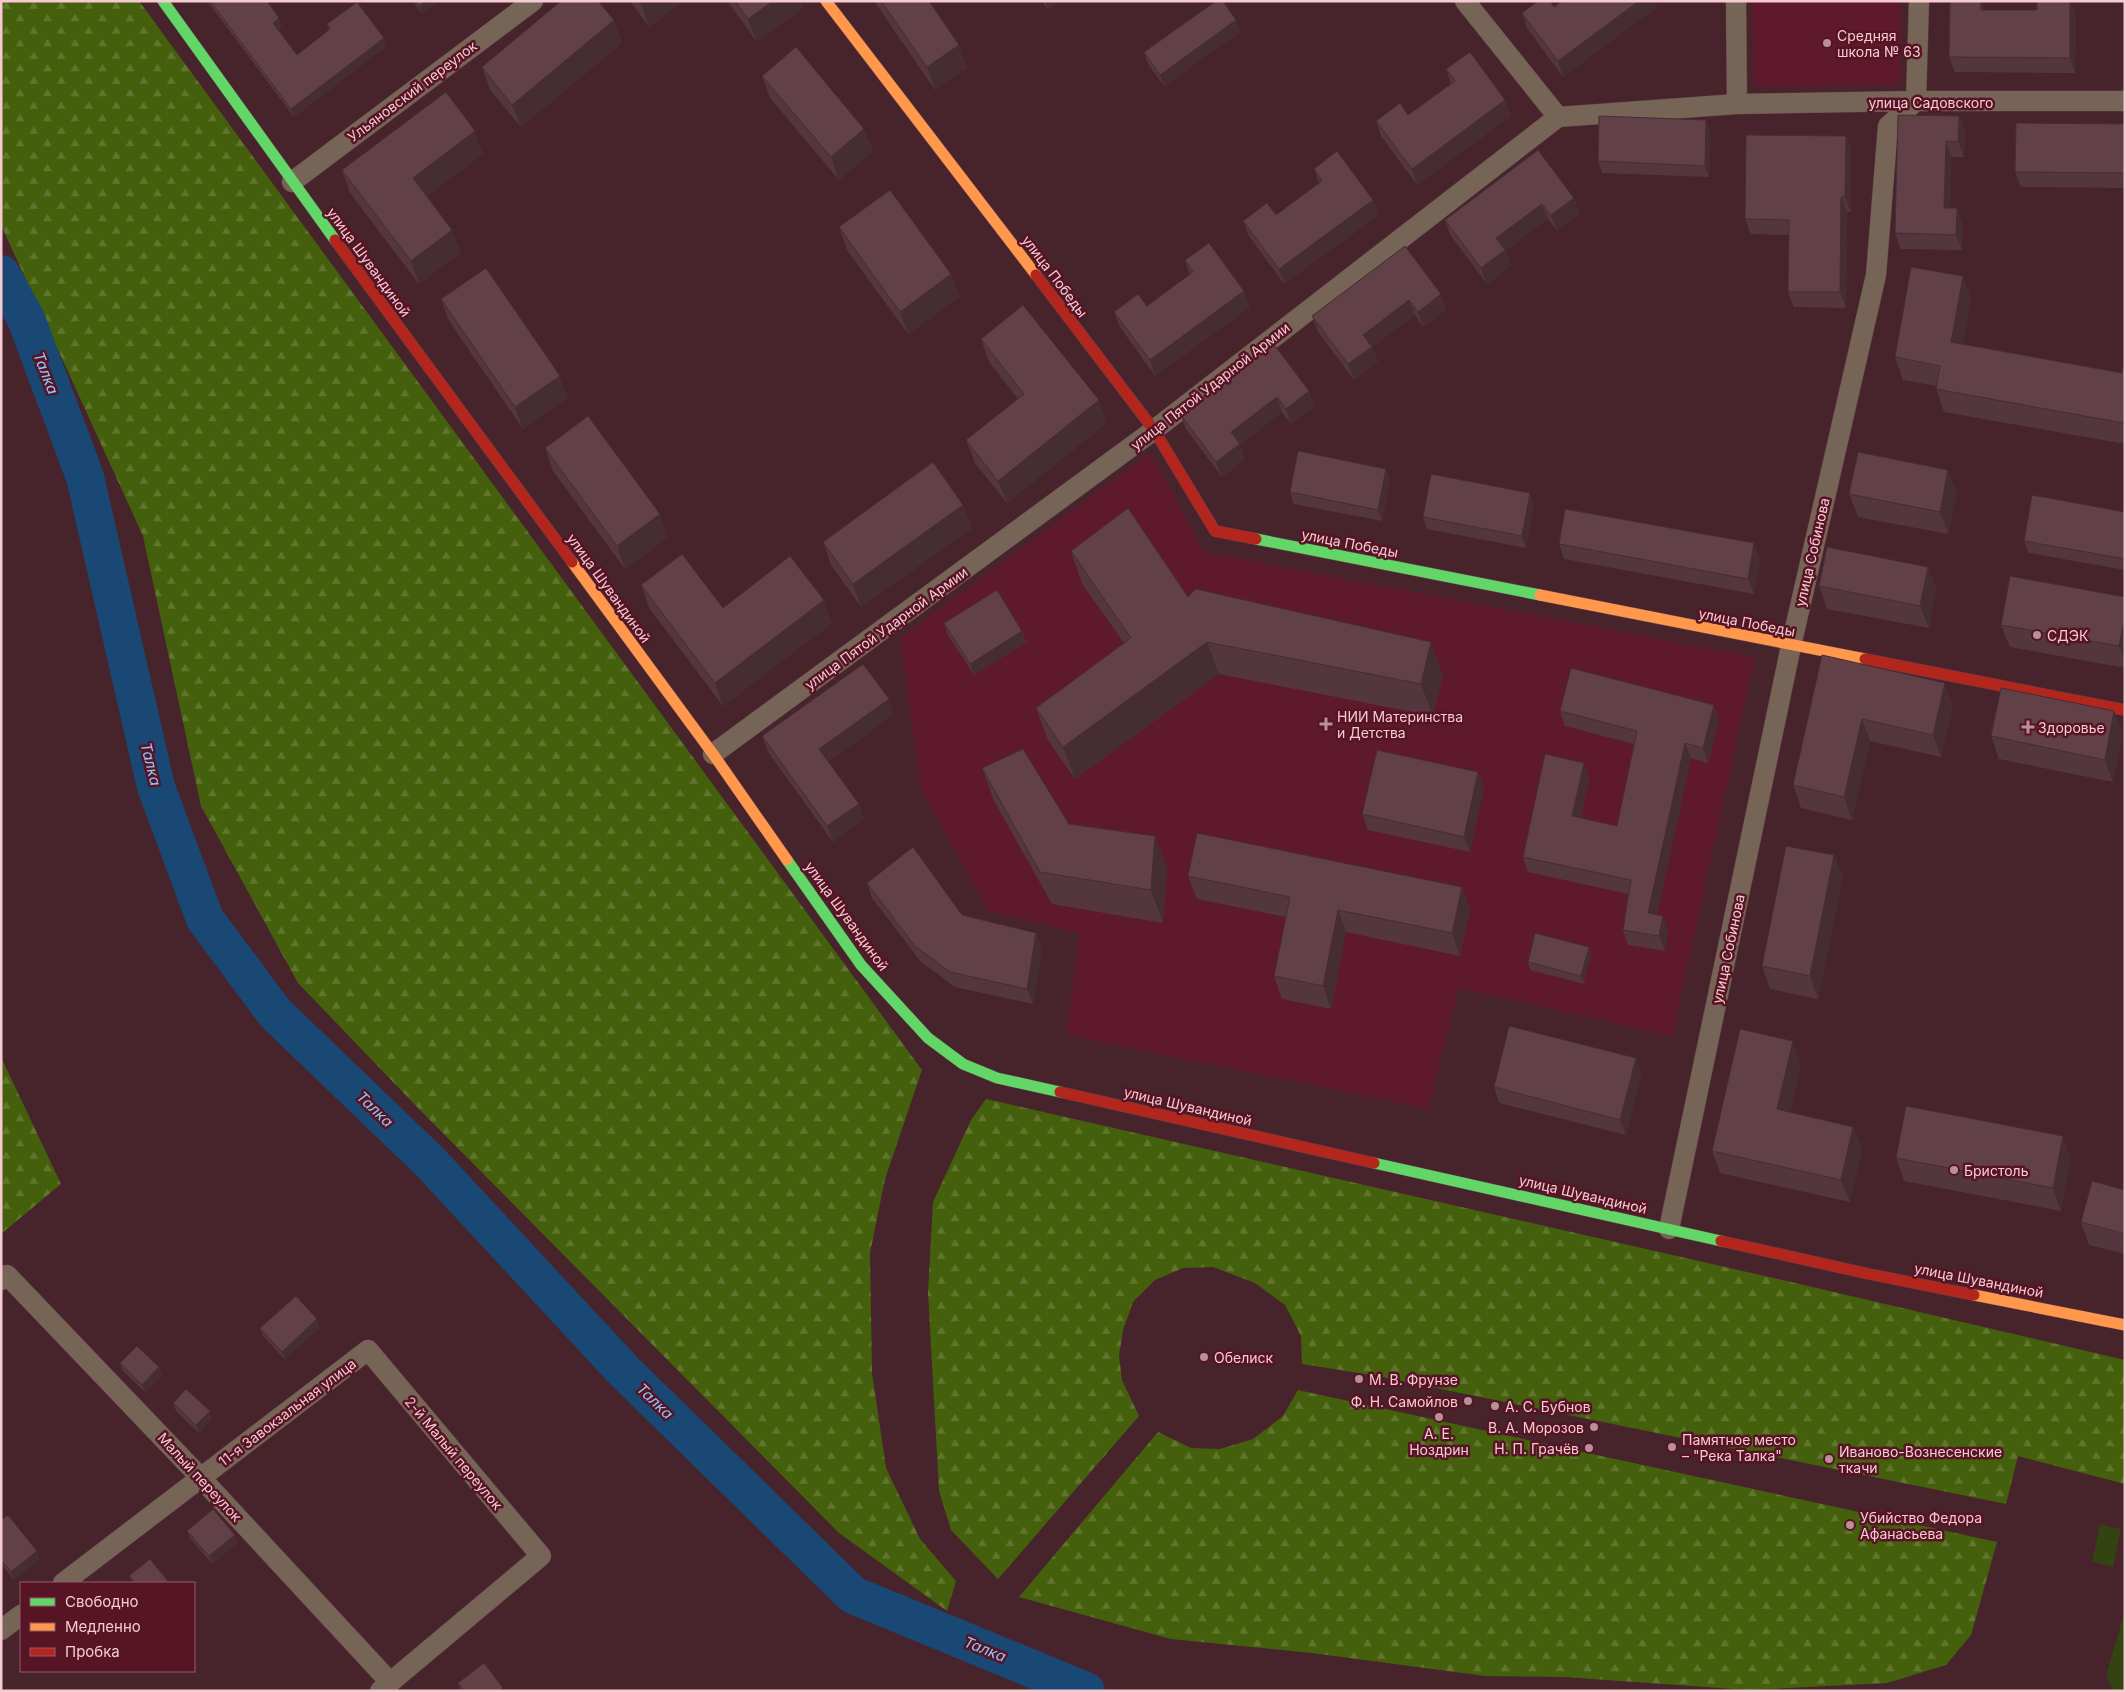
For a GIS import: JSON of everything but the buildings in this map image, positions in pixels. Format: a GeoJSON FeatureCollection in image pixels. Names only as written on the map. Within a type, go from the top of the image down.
{"type":"FeatureCollection","features":[{"type":"Feature","properties":{"kind":"street","name":"улица Шувандиной"},"geometry":{"type":"LineString","coordinates":[[163,1],[292,182],[713,754],[861,965],[928,1038],[963,1064],[997,1078],[1868,1274],[2125,1325]]}},
{"type":"Feature","properties":{"kind":"street","name":"Ульяновский переулок"},"geometry":{"type":"LineString","coordinates":[[292,182],[533,1]]}},
{"type":"Feature","properties":{"kind":"street","name":"улица Победы"},"geometry":{"type":"LineString","coordinates":[[826,1],[1154,430],[1215,531],[1791,646],[2125,710]]}},
{"type":"Feature","properties":{"kind":"street"},"geometry":{"type":"LineString","coordinates":[[1465,1],[1558,117],[1737,104],[1736,1]]}},
{"type":"Feature","properties":{"kind":"street"},"geometry":{"type":"LineString","coordinates":[[1916,101],[1919,1]]}},
{"type":"Feature","properties":{"kind":"street","name":"улица Садовского"},"geometry":{"type":"LineString","coordinates":[[1737,104],[1916,101],[2125,101]]}},
{"type":"Feature","properties":{"kind":"street","name":"улица Собинова"},"geometry":{"type":"LineString","coordinates":[[1669,1229],[1791,646],[1876,275],[1888,126],[1916,101]]}},
{"type":"Feature","properties":{"kind":"street","name":"улица Пятой Ударной Армии"},"geometry":{"type":"LineString","coordinates":[[713,754],[1154,430],[1558,117]]}},
{"type":"Feature","properties":{"kind":"street","name":"Малый переулок"},"geometry":{"type":"LineString","coordinates":[[4,1278],[201,1478],[385,1686]]}},
{"type":"Feature","properties":{"kind":"street","name":"11-я Завокзальная улица"},"geometry":{"type":"LineString","coordinates":[[64,1582],[368,1350]]}},
{"type":"Feature","properties":{"kind":"street","name":"2-й Малый переулок"},"geometry":{"type":"LineString","coordinates":[[368,1350],[541,1556],[385,1686]]}},
{"type":"Feature","properties":{"kind":"street"},"geometry":{"type":"LineString","coordinates":[[1,1630],[20,1616]]}},
{"type":"Feature","properties":{"kind":"shaded area","name":"Средняя школа № 63"},"geometry":{"type":"Polygon","coordinates":[[[1752,1],[1901,1],[1900,85],[1754,87],[1752,1]]]}},
{"type":"Feature","properties":{"kind":"shaded area","name":"НИИ Материнства и Детства"},"geometry":{"type":"Polygon","coordinates":[[[1150,453],[1204,552],[1755,657],[1672,1036],[1459,988],[1428,1109],[1067,1035],[1079,933],[989,911],[921,790],[900,638],[1150,453]]]}},
{"type":"Feature","properties":{"kind":"green space"},"geometry":{"type":"Polygon","coordinates":[[[1,1],[139,1],[922,1070],[885,1179],[870,1253],[872,1373],[886,1468],[920,1539],[956,1581],[947,1611],[839,1533],[418,1108],[298,983],[201,806],[143,536],[1,225],[1,1]]]}},
{"type":"Feature","properties":{"kind":"green space"},"geometry":{"type":"Polygon","coordinates":[[[1,1057],[61,1184],[1,1234],[1,1057]]]}},
{"type":"Feature","properties":{"kind":"green space"},"geometry":{"type":"Polygon","coordinates":[[[986,1099],[2125,1360],[2125,1484],[2018,1456],[2006,1504],[1372,1375],[1302,1364],[1301,1336],[1285,1305],[1255,1283],[1213,1267],[1183,1268],[1155,1280],[1133,1302],[1123,1330],[1119,1356],[1122,1380],[1139,1416],[998,1579],[951,1530],[939,1491],[928,1292],[933,1202],[971,1120],[986,1099]]]}},
{"type":"Feature","properties":{"kind":"green space"},"geometry":{"type":"Polygon","coordinates":[[[1298,1390],[1997,1542],[1971,1635],[1946,1665],[1887,1683],[1748,1690],[1564,1677],[1485,1676],[1312,1653],[1171,1639],[1019,1597],[1158,1432],[1191,1448],[1220,1449],[1253,1439],[1283,1416],[1298,1390]]]}},
{"type":"Feature","properties":{"kind":"green space"},"geometry":{"type":"Polygon","coordinates":[[[2100,1524],[2121,1529],[2113,1567],[2092,1562],[2100,1524]]]}},
{"type":"Feature","properties":{"kind":"green space"},"geometry":{"type":"Polygon","coordinates":[[[2123,1617],[2125,1623],[2125,1684],[2123,1691],[2114,1691],[2106,1676],[2123,1617]]]}},
{"type":"Feature","properties":{"kind":"waterway","name":"Талка"},"geometry":{"type":"LineString","coordinates":[[1,274],[26,319],[85,477],[156,787],[205,919],[275,1013],[430,1162],[624,1371],[853,1595],[1086,1691]]}},
{"type":"Feature","properties":{"kind":"traffic: fast"},"geometry":{"type":"LineString","coordinates":[[163,1],[335,240]]}},
{"type":"Feature","properties":{"kind":"traffic: fast"},"geometry":{"type":"LineString","coordinates":[[1256,539],[1540,595]]}},
{"type":"Feature","properties":{"kind":"traffic: fast"},"geometry":{"type":"LineString","coordinates":[[787,860],[861,965],[928,1038],[963,1064],[997,1078],[1060,1092]]}},
{"type":"Feature","properties":{"kind":"traffic: fast"},"geometry":{"type":"LineString","coordinates":[[1374,1163],[1721,1241]]}},
{"type":"Feature","properties":{"kind":"traffic: slow"},"geometry":{"type":"LineString","coordinates":[[826,1],[1036,275]]}},
{"type":"Feature","properties":{"kind":"traffic: slow"},"geometry":{"type":"LineString","coordinates":[[572,562],[713,754],[787,860]]}},
{"type":"Feature","properties":{"kind":"traffic: slow"},"geometry":{"type":"LineString","coordinates":[[1540,595],[1865,659]]}},
{"type":"Feature","properties":{"kind":"traffic: slow"},"geometry":{"type":"LineString","coordinates":[[1974,1295],[2125,1325]]}},
{"type":"Feature","properties":{"kind":"traffic: jam"},"geometry":{"type":"LineString","coordinates":[[335,240],[572,562]]}},
{"type":"Feature","properties":{"kind":"traffic: jam"},"geometry":{"type":"LineString","coordinates":[[1036,275],[1154,430],[1215,531],[1256,539]]}},
{"type":"Feature","properties":{"kind":"traffic: jam"},"geometry":{"type":"LineString","coordinates":[[1865,659],[2125,710]]}},
{"type":"Feature","properties":{"kind":"traffic: jam"},"geometry":{"type":"LineString","coordinates":[[1060,1092],[1374,1163]]}},
{"type":"Feature","properties":{"kind":"traffic: jam"},"geometry":{"type":"LineString","coordinates":[[1721,1241],[1974,1295]]}},
{"type":"Feature","properties":{"kind":"place","name":"Средняя школа № 63"},"geometry":{"type":"Point","coordinates":[1827,43]}},
{"type":"Feature","properties":{"kind":"place","name":"СДЭК"},"geometry":{"type":"Point","coordinates":[2037,635]}},
{"type":"Feature","properties":{"kind":"place","name":"НИИ Материнства и Детства"},"geometry":{"type":"Point","coordinates":[1326,724]}},
{"type":"Feature","properties":{"kind":"place","name":"Здоровье"},"geometry":{"type":"Point","coordinates":[2028,727]}},
{"type":"Feature","properties":{"kind":"place","name":"Бристоль"},"geometry":{"type":"Point","coordinates":[1954,1170]}},
{"type":"Feature","properties":{"kind":"place","name":"Обелиск"},"geometry":{"type":"Point","coordinates":[1204,1357]}},
{"type":"Feature","properties":{"kind":"place","name":"М. В. Фрунзе"},"geometry":{"type":"Point","coordinates":[1359,1379]}},
{"type":"Feature","properties":{"kind":"place","name":"Ф. Н. Самойлов"},"geometry":{"type":"Point","coordinates":[1468,1401]}},
{"type":"Feature","properties":{"kind":"place","name":"А. С. Бубнов"},"geometry":{"type":"Point","coordinates":[1495,1406]}},
{"type":"Feature","properties":{"kind":"place","name":"А. Е. Ноздрин"},"geometry":{"type":"Point","coordinates":[1439,1417]}},
{"type":"Feature","properties":{"kind":"place","name":"В. А. Морозов"},"geometry":{"type":"Point","coordinates":[1594,1427]}},
{"type":"Feature","properties":{"kind":"place","name":"Памятное место – \"Река Талка\""},"geometry":{"type":"Point","coordinates":[1672,1447]}},
{"type":"Feature","properties":{"kind":"place","name":"Н. П. Грачёв"},"geometry":{"type":"Point","coordinates":[1589,1448]}},
{"type":"Feature","properties":{"kind":"place","name":"Иваново-Вознесенские ткачи"},"geometry":{"type":"Point","coordinates":[1829,1459]}},
{"type":"Feature","properties":{"kind":"place","name":"Убийство Федора Афанасьева"},"geometry":{"type":"Point","coordinates":[1850,1525]}}]}
